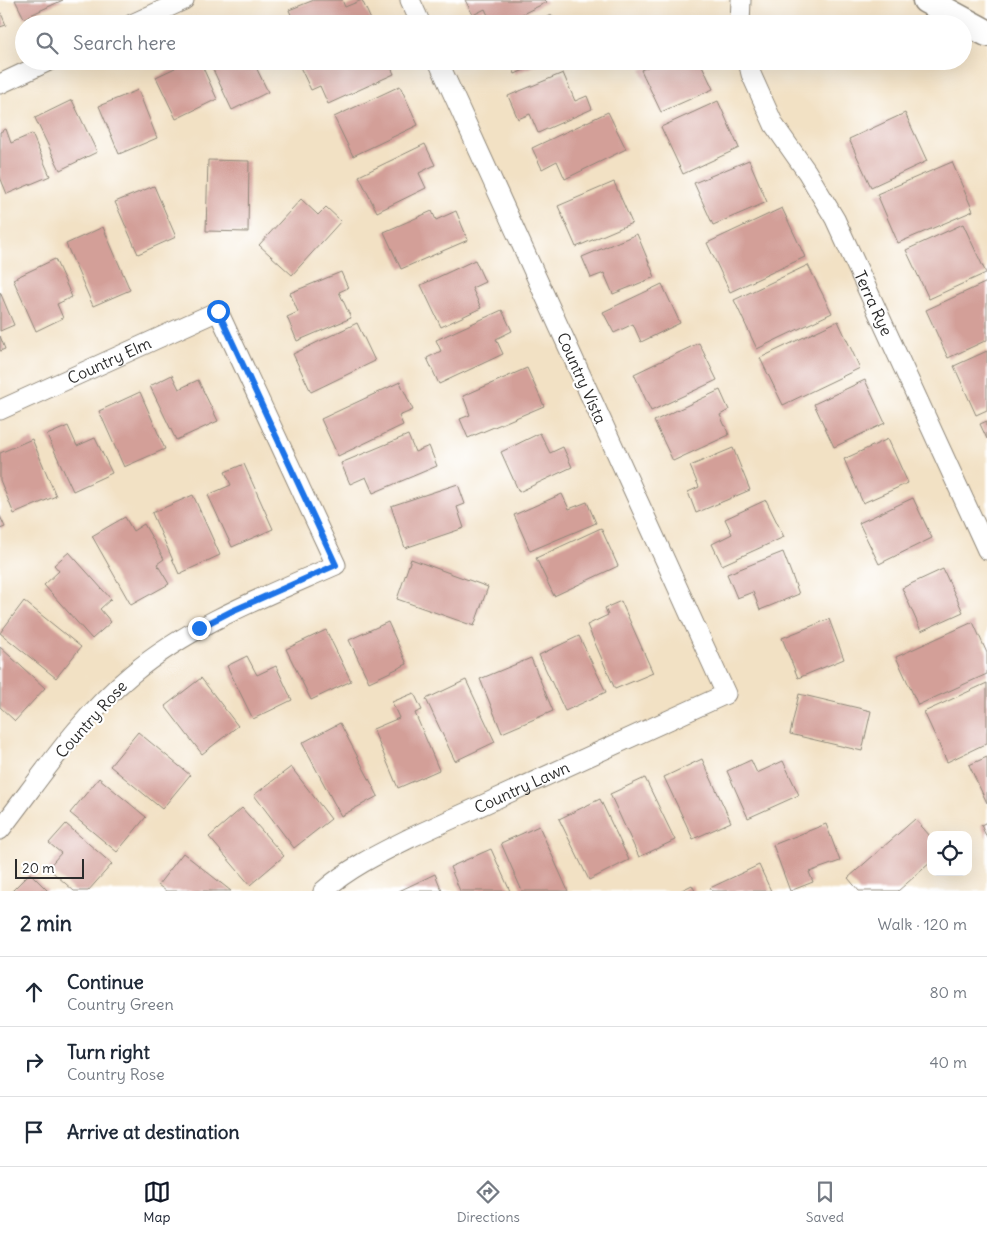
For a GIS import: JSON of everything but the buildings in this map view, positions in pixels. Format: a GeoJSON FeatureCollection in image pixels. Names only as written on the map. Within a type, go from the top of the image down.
{"type":"FeatureCollection","features":[{"type":"Feature","properties":{"kind":"main road"},"geometry":{"type":"LineString","coordinates":[[926,0],[954,15]]}},
{"type":"Feature","properties":{"kind":"main road"},"geometry":{"type":"LineString","coordinates":[[972,25],[987,33]]}},
{"type":"Feature","properties":{"kind":"street"},"geometry":{"type":"LineString","coordinates":[[152,15],[184,0]]}},
{"type":"Feature","properties":{"kind":"street"},"geometry":{"type":"LineString","coordinates":[[410,0],[417,15]]}},
{"type":"Feature","properties":{"kind":"street"},"geometry":{"type":"LineString","coordinates":[[740,15],[741,0]]}},
{"type":"Feature","properties":{"kind":"street"},"geometry":{"type":"LineString","coordinates":[[0,84],[30,70]]}},
{"type":"Feature","properties":{"kind":"street","name":"Country Vista"},"geometry":{"type":"LineString","coordinates":[[442,70],[726,694]]}},
{"type":"Feature","properties":{"kind":"street","name":"Terra Rye"},"geometry":{"type":"LineString","coordinates":[[750,70],[774,125],[807,172],[835,219],[987,550]]}},
{"type":"Feature","properties":{"kind":"street","name":"Country Elm"},"geometry":{"type":"LineString","coordinates":[[0,410],[218,311],[336,565]]}},
{"type":"Feature","properties":{"kind":"street","name":"Country Rose"},"geometry":{"type":"LineString","coordinates":[[0,830],[76,732],[102,702],[132,674],[165,650],[232,611],[336,565]]}},
{"type":"Feature","properties":{"kind":"street","name":"Country Lawn"},"geometry":{"type":"LineString","coordinates":[[323,891],[335,880],[367,860],[410,838],[726,694]]}},
{"type":"Feature","properties":{"kind":"route"},"geometry":{"type":"LineString","coordinates":[[199,628],[232,611],[336,565],[218,311]]}}]}
